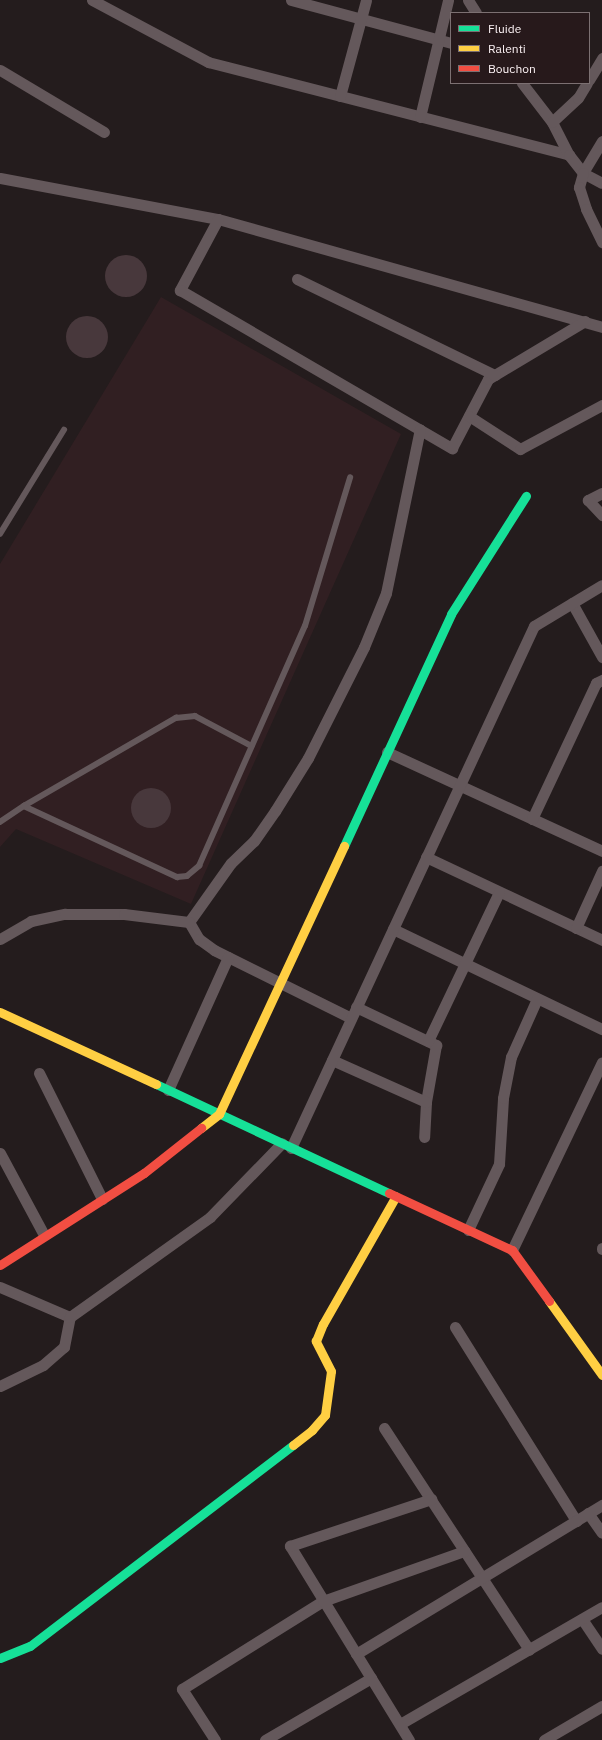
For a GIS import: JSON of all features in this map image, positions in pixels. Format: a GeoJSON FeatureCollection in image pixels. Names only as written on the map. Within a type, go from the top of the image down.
{"type":"FeatureCollection","features":[{"type":"Feature","properties":{"kind":"street"},"geometry":{"type":"LineString","coordinates":[[92,0],[208,62],[569,155]]}},
{"type":"Feature","properties":{"kind":"street"},"geometry":{"type":"LineString","coordinates":[[291,0],[450,43]]}},
{"type":"Feature","properties":{"kind":"street"},"geometry":{"type":"LineString","coordinates":[[340,96],[366,0]]}},
{"type":"Feature","properties":{"kind":"street"},"geometry":{"type":"LineString","coordinates":[[420,117],[448,0]]}},
{"type":"Feature","properties":{"kind":"street"},"geometry":{"type":"LineString","coordinates":[[468,0],[475,12]]}},
{"type":"Feature","properties":{"kind":"street"},"geometry":{"type":"LineString","coordinates":[[590,78],[602,58]]}},
{"type":"Feature","properties":{"kind":"street"},"geometry":{"type":"LineString","coordinates":[[0,70],[104,132]]}},
{"type":"Feature","properties":{"kind":"street"},"geometry":{"type":"LineString","coordinates":[[523,84],[552,122],[569,155],[583,173],[602,183]]}},
{"type":"Feature","properties":{"kind":"street"},"geometry":{"type":"LineString","coordinates":[[552,122],[578,98],[586,84]]}},
{"type":"Feature","properties":{"kind":"street"},"geometry":{"type":"LineString","coordinates":[[602,140],[583,173],[580,187],[586,210],[602,242]]}},
{"type":"Feature","properties":{"kind":"street"},"geometry":{"type":"LineString","coordinates":[[0,178],[218,219],[602,327]]}},
{"type":"Feature","properties":{"kind":"street"},"geometry":{"type":"LineString","coordinates":[[218,219],[180,290],[452,448],[488,379],[585,321]]}},
{"type":"Feature","properties":{"kind":"street"},"geometry":{"type":"LineString","coordinates":[[297,279],[495,375]]}},
{"type":"Feature","properties":{"kind":"street"},"geometry":{"type":"LineString","coordinates":[[469,416],[520,449],[602,405]]}},
{"type":"Feature","properties":{"kind":"street"},"geometry":{"type":"LineString","coordinates":[[189,922],[231,862],[254,841],[275,811],[308,758],[364,647],[386,593],[420,429]]}},
{"type":"Feature","properties":{"kind":"street"},"geometry":{"type":"LineString","coordinates":[[602,493],[588,500],[602,514]]}},
{"type":"Feature","properties":{"kind":"street"},"geometry":{"type":"LineString","coordinates":[[0,1265],[44,1234],[144,1173],[219,1114],[451,614],[526,496]]}},
{"type":"Feature","properties":{"kind":"street"},"geometry":{"type":"LineString","coordinates":[[0,1386],[43,1365],[64,1347],[70,1317],[210,1217],[286,1145],[332,1060],[534,626],[602,585]]}},
{"type":"Feature","properties":{"kind":"street"},"geometry":{"type":"LineString","coordinates":[[572,603],[602,657]]}},
{"type":"Feature","properties":{"kind":"street"},"geometry":{"type":"LineString","coordinates":[[532,819],[596,683],[602,680]]}},
{"type":"Feature","properties":{"kind":"street"},"geometry":{"type":"LineString","coordinates":[[387,752],[602,851]]}},
{"type":"Feature","properties":{"kind":"street"},"geometry":{"type":"LineString","coordinates":[[426,857],[602,940]]}},
{"type":"Feature","properties":{"kind":"street"},"geometry":{"type":"LineString","coordinates":[[576,928],[602,871]]}},
{"type":"Feature","properties":{"kind":"street"},"geometry":{"type":"LineString","coordinates":[[428,1041],[499,892]]}},
{"type":"Feature","properties":{"kind":"street"},"geometry":{"type":"LineString","coordinates":[[0,939],[31,922],[65,914],[124,914],[189,922]]}},
{"type":"Feature","properties":{"kind":"street"},"geometry":{"type":"LineString","coordinates":[[189,922],[199,939],[228,957],[351,1018]]}},
{"type":"Feature","properties":{"kind":"street"},"geometry":{"type":"LineString","coordinates":[[393,929],[602,1030]]}},
{"type":"Feature","properties":{"kind":"street"},"geometry":{"type":"LineString","coordinates":[[168,1090],[228,957]]}},
{"type":"Feature","properties":{"kind":"street"},"geometry":{"type":"LineString","coordinates":[[468,1230],[499,1164],[503,1098],[511,1057],[537,998]]}},
{"type":"Feature","properties":{"kind":"street"},"geometry":{"type":"LineString","coordinates":[[356,1007],[436,1045],[426,1102],[424,1137]]}},
{"type":"Feature","properties":{"kind":"street"},"geometry":{"type":"LineString","coordinates":[[0,1012],[512,1250],[602,1375]]}},
{"type":"Feature","properties":{"kind":"street"},"geometry":{"type":"LineString","coordinates":[[332,1060],[426,1102]]}},
{"type":"Feature","properties":{"kind":"street"},"geometry":{"type":"LineString","coordinates":[[512,1250],[602,1062]]}},
{"type":"Feature","properties":{"kind":"street"},"geometry":{"type":"LineString","coordinates":[[39,1073],[102,1199]]}},
{"type":"Feature","properties":{"kind":"street"},"geometry":{"type":"LineString","coordinates":[[0,1153],[44,1234]]}},
{"type":"Feature","properties":{"kind":"street"},"geometry":{"type":"LineString","coordinates":[[0,1658],[30,1646],[312,1430],[326,1415],[331,1371],[316,1341],[323,1324],[396,1196]]}},
{"type":"Feature","properties":{"kind":"street"},"geometry":{"type":"LineString","coordinates":[[0,1287],[70,1317]]}},
{"type":"Feature","properties":{"kind":"street"},"geometry":{"type":"LineString","coordinates":[[455,1327],[576,1521]]}},
{"type":"Feature","properties":{"kind":"street"},"geometry":{"type":"LineString","coordinates":[[384,1428],[529,1650]]}},
{"type":"Feature","properties":{"kind":"street"},"geometry":{"type":"LineString","coordinates":[[409,1740],[290,1546],[431,1499]]}},
{"type":"Feature","properties":{"kind":"street"},"geometry":{"type":"LineString","coordinates":[[356,1654],[602,1505]]}},
{"type":"Feature","properties":{"kind":"street"},"geometry":{"type":"LineString","coordinates":[[588,1513],[602,1534]]}},
{"type":"Feature","properties":{"kind":"street"},"geometry":{"type":"LineString","coordinates":[[215,1740],[182,1688],[323,1601],[464,1551]]}},
{"type":"Feature","properties":{"kind":"street"},"geometry":{"type":"LineString","coordinates":[[400,1724],[602,1607]]}},
{"type":"Feature","properties":{"kind":"street"},"geometry":{"type":"LineString","coordinates":[[582,1619],[602,1649]]}},
{"type":"Feature","properties":{"kind":"street"},"geometry":{"type":"LineString","coordinates":[[265,1740],[371,1678]]}},
{"type":"Feature","properties":{"kind":"street"},"geometry":{"type":"LineString","coordinates":[[544,1740],[602,1706]]}},
{"type":"Feature","properties":{"kind":"lane"},"geometry":{"type":"LineString","coordinates":[[0,534],[64,430]]}},
{"type":"Feature","properties":{"kind":"lane"},"geometry":{"type":"LineString","coordinates":[[24,806],[177,877],[187,876],[199,866],[305,626],[350,478]]}},
{"type":"Feature","properties":{"kind":"lane"},"geometry":{"type":"LineString","coordinates":[[0,822],[24,806],[176,718],[195,716],[252,746]]}},
{"type":"Feature","properties":{"kind":"shaded area"},"geometry":{"type":"Polygon","coordinates":[[[161,297],[401,434],[191,904],[16,829],[0,847],[0,564],[161,297]]]}},
{"type":"Feature","properties":{"kind":"building"},"geometry":{"type":"Polygon","coordinates":[[[122,255],[130,255],[141,261],[147,272],[147,280],[141,291],[130,297],[122,297],[111,291],[105,280],[105,272],[111,261],[122,255]]]}},
{"type":"Feature","properties":{"kind":"building"},"geometry":{"type":"Polygon","coordinates":[[[87,316],[102,322],[108,337],[102,352],[87,358],[72,352],[66,337],[72,322],[87,316]]]}},
{"type":"Feature","properties":{"kind":"building"},"geometry":{"type":"Polygon","coordinates":[[[155,788],[162,791],[168,797],[171,808],[170,816],[162,825],[155,828],[147,828],[140,825],[132,816],[131,804],[134,797],[143,789],[155,788]]]}},
{"type":"Feature","properties":{"kind":"traffic: fast"},"geometry":{"type":"LineString","coordinates":[[344,846],[451,614],[526,496]]}},
{"type":"Feature","properties":{"kind":"traffic: fast"},"geometry":{"type":"LineString","coordinates":[[156,1084],[389,1193]]}},
{"type":"Feature","properties":{"kind":"traffic: fast"},"geometry":{"type":"LineString","coordinates":[[0,1658],[30,1646],[293,1445]]}},
{"type":"Feature","properties":{"kind":"traffic: slow"},"geometry":{"type":"LineString","coordinates":[[201,1128],[219,1114],[344,846]]}},
{"type":"Feature","properties":{"kind":"traffic: slow"},"geometry":{"type":"LineString","coordinates":[[0,1012],[156,1084]]}},
{"type":"Feature","properties":{"kind":"traffic: slow"},"geometry":{"type":"LineString","coordinates":[[293,1445],[312,1430],[325,1415],[331,1371],[316,1341],[323,1324],[396,1196]]}},
{"type":"Feature","properties":{"kind":"traffic: slow"},"geometry":{"type":"LineString","coordinates":[[549,1301],[602,1375]]}},
{"type":"Feature","properties":{"kind":"traffic: jam"},"geometry":{"type":"LineString","coordinates":[[0,1265],[144,1173],[201,1128]]}},
{"type":"Feature","properties":{"kind":"traffic: jam"},"geometry":{"type":"LineString","coordinates":[[389,1193],[512,1250],[549,1301]]}}]}
